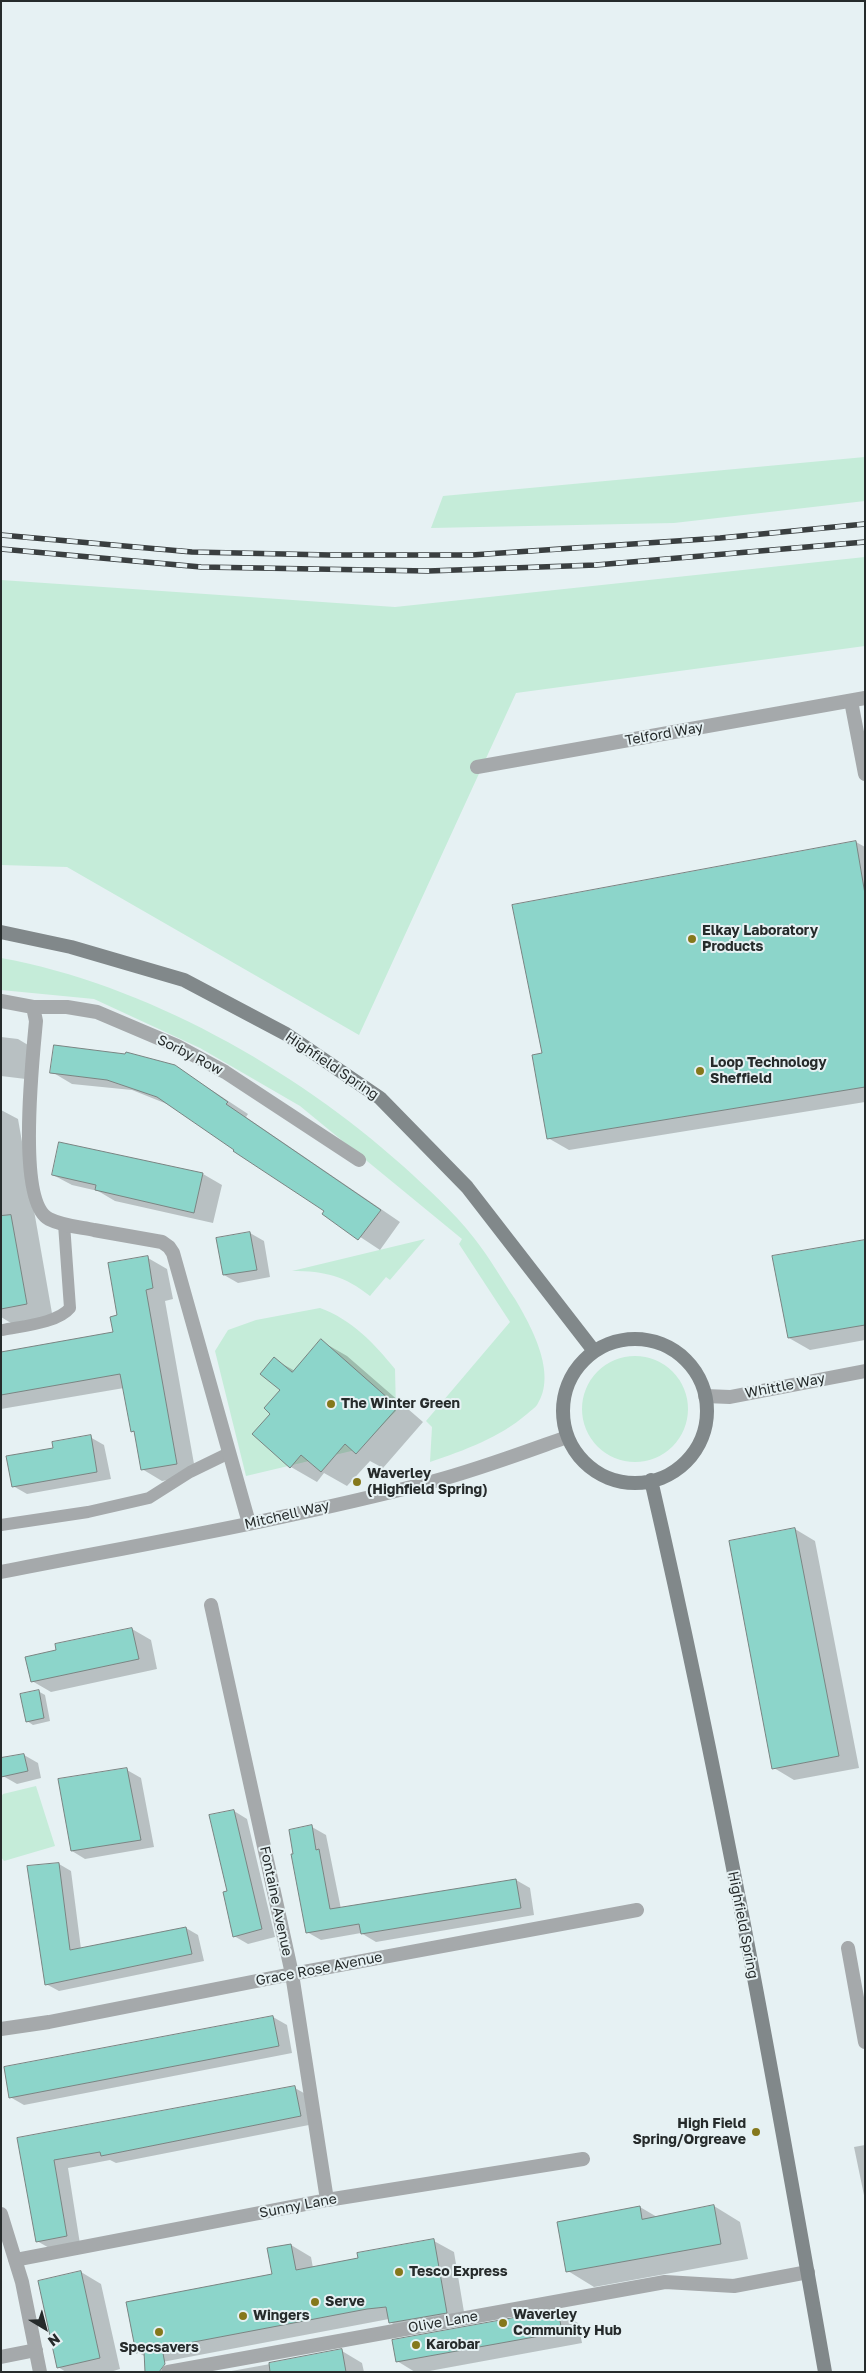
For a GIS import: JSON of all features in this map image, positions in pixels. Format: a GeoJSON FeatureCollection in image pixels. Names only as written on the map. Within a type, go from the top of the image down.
{"type":"FeatureCollection","features":[{"type":"Feature","properties":{"kind":"main road","name":"Highfield Spring"},"geometry":{"type":"LineString","coordinates":[[1,932],[71,947],[184,980],[286,1034],[380,1098],[467,1187],[594,1351]]}},
{"type":"Feature","properties":{"kind":"main road"},"geometry":{"type":"LineString","coordinates":[[630,1338],[654,1341],[675,1350],[693,1367],[700,1378],[707,1414],[701,1439],[687,1460],[669,1474],[636,1483],[620,1481],[597,1473],[579,1457],[567,1436],[562,1415],[564,1392],[573,1372],[594,1351],[630,1338]]}},
{"type":"Feature","properties":{"kind":"main road","name":"Highfield Spring"},"geometry":{"type":"LineString","coordinates":[[651,1480],[680,1604],[733,1869],[825,2372]]}},
{"type":"Feature","properties":{"kind":"street","name":"Telford Way"},"geometry":{"type":"LineString","coordinates":[[477,767],[858,699],[865,774]]}},
{"type":"Feature","properties":{"kind":"street","name":"Sorby Row"},"geometry":{"type":"LineString","coordinates":[[1,1001],[33,1007],[67,1007],[97,1012],[177,1046],[225,1072],[359,1160]]}},
{"type":"Feature","properties":{"kind":"street"},"geometry":{"type":"LineString","coordinates":[[33,1007],[36,1021],[28,1124],[32,1186],[38,1207],[47,1218],[64,1224],[162,1242],[169,1247],[177,1266],[248,1523]]}},
{"type":"Feature","properties":{"kind":"street","name":"Whittle Way"},"geometry":{"type":"LineString","coordinates":[[705,1396],[730,1397],[865,1371]]}},
{"type":"Feature","properties":{"kind":"street","name":"Mitchell Way"},"geometry":{"type":"LineString","coordinates":[[1,1572],[248,1523],[431,1482],[484,1466],[567,1436]]}},
{"type":"Feature","properties":{"kind":"street","name":"Fontaine Avenue"},"geometry":{"type":"LineString","coordinates":[[211,1605],[292,1974],[328,2200]]}},
{"type":"Feature","properties":{"kind":"street","name":"Grace Rose Avenue"},"geometry":{"type":"LineString","coordinates":[[1,2029],[49,2022],[292,1974],[637,1910]]}},
{"type":"Feature","properties":{"kind":"street"},"geometry":{"type":"LineString","coordinates":[[848,1948],[865,2042]]}},
{"type":"Feature","properties":{"kind":"street","name":"Sunny Lane"},"geometry":{"type":"LineString","coordinates":[[15,2260],[328,2200],[583,2159]]}},
{"type":"Feature","properties":{"kind":"street"},"geometry":{"type":"LineString","coordinates":[[1,2214],[15,2260],[40,2372]]}},
{"type":"Feature","properties":{"kind":"street","name":"Olive Lane"},"geometry":{"type":"LineString","coordinates":[[168,2372],[664,2282],[734,2286],[808,2272]]}},
{"type":"Feature","properties":{"kind":"street"},"geometry":{"type":"LineString","coordinates":[[1,2356],[36,2350]]}},
{"type":"Feature","properties":{"kind":"lane"},"geometry":{"type":"LineString","coordinates":[[3,1330],[55,1318],[65,1314],[70,1308],[64,1224]]}},
{"type":"Feature","properties":{"kind":"lane"},"geometry":{"type":"LineString","coordinates":[[1,1525],[88,1512],[149,1498],[190,1472],[229,1453]]}},
{"type":"Feature","properties":{"kind":"green space"},"geometry":{"type":"Polygon","coordinates":[[[865,457],[865,501],[674,523],[431,528],[443,496],[865,457]]]}},
{"type":"Feature","properties":{"kind":"green space"},"geometry":{"type":"Polygon","coordinates":[[[865,557],[865,646],[516,693],[359,1035],[67,867],[1,865],[1,580],[395,607],[865,557]]]}},
{"type":"Feature","properties":{"kind":"green space"},"geometry":{"type":"Polygon","coordinates":[[[1,958],[55,970],[109,988],[163,1010],[215,1035],[266,1064],[315,1096],[361,1130],[403,1166],[458,1219],[485,1253],[515,1299],[535,1336],[543,1365],[545,1379],[543,1393],[536,1406],[493,1437],[430,1462],[432,1427],[426,1421],[510,1322],[459,1244],[462,1239],[300,1106],[200,1048],[94,999],[1,990],[1,958]]]}},
{"type":"Feature","properties":{"kind":"green space"},"geometry":{"type":"Polygon","coordinates":[[[425,1239],[390,1280],[386,1277],[370,1296],[343,1279],[334,1276],[315,1272],[292,1271],[425,1239]]]}},
{"type":"Feature","properties":{"kind":"green space"},"geometry":{"type":"Polygon","coordinates":[[[320,1308],[342,1319],[362,1333],[395,1369],[396,1411],[360,1449],[246,1476],[215,1351],[228,1330],[256,1320],[320,1308]]]}},
{"type":"Feature","properties":{"kind":"green space"},"geometry":{"type":"Polygon","coordinates":[[[635,1356],[655,1360],[672,1372],[684,1389],[688,1409],[684,1429],[672,1446],[655,1458],[635,1462],[615,1458],[598,1446],[586,1429],[582,1409],[586,1389],[598,1372],[615,1360],[635,1356]]]}},
{"type":"Feature","properties":{"kind":"green space"},"geometry":{"type":"Polygon","coordinates":[[[36,1786],[55,1846],[4,1861],[1,1857],[1,1797],[3,1794],[36,1786]]]}},
{"type":"Feature","properties":{"kind":"building"},"geometry":{"type":"Polygon","coordinates":[[[856,841],[865,894],[865,1087],[547,1139],[532,1055],[542,1053],[512,905],[856,841]]]}},
{"type":"Feature","properties":{"kind":"building"},"geometry":{"type":"Polygon","coordinates":[[[54,1045],[125,1054],[126,1052],[175,1065],[228,1102],[226,1104],[381,1210],[358,1240],[322,1214],[324,1211],[233,1151],[157,1097],[107,1080],[50,1073],[54,1045]]]}},
{"type":"Feature","properties":{"kind":"building"},"geometry":{"type":"Polygon","coordinates":[[[59,1142],[203,1173],[194,1213],[95,1190],[96,1185],[52,1175],[59,1142]]]}},
{"type":"Feature","properties":{"kind":"building"},"geometry":{"type":"Polygon","coordinates":[[[11,1215],[27,1304],[1,1309],[1,1216],[11,1215]]]}},
{"type":"Feature","properties":{"kind":"building"},"geometry":{"type":"Polygon","coordinates":[[[250,1232],[257,1270],[223,1275],[216,1238],[250,1232]]]}},
{"type":"Feature","properties":{"kind":"building"},"geometry":{"type":"Polygon","coordinates":[[[865,1240],[865,1325],[788,1338],[772,1256],[865,1240]]]}},
{"type":"Feature","properties":{"kind":"building"},"geometry":{"type":"Polygon","coordinates":[[[148,1256],[153,1288],[146,1290],[177,1464],[141,1470],[134,1431],[131,1432],[120,1374],[1,1395],[1,1352],[113,1332],[110,1317],[117,1315],[108,1263],[148,1256]]]}},
{"type":"Feature","properties":{"kind":"building","name":"The Winter Green"},"geometry":{"type":"Polygon","coordinates":[[[321,1339],[398,1407],[356,1454],[345,1444],[321,1472],[301,1455],[290,1468],[252,1434],[270,1414],[264,1408],[280,1390],[260,1374],[274,1357],[292,1372],[321,1339]]]}},
{"type":"Feature","properties":{"kind":"building"},"geometry":{"type":"Polygon","coordinates":[[[91,1435],[97,1472],[12,1487],[6,1456],[53,1448],[52,1442],[91,1435]]]}},
{"type":"Feature","properties":{"kind":"building"},"geometry":{"type":"Polygon","coordinates":[[[795,1528],[839,1756],[772,1769],[729,1541],[795,1528]]]}},
{"type":"Feature","properties":{"kind":"building"},"geometry":{"type":"Polygon","coordinates":[[[132,1628],[139,1659],[31,1682],[25,1657],[56,1650],[55,1644],[132,1628]]]}},
{"type":"Feature","properties":{"kind":"building"},"geometry":{"type":"Polygon","coordinates":[[[39,1690],[44,1718],[26,1722],[20,1694],[39,1690]]]}},
{"type":"Feature","properties":{"kind":"building"},"geometry":{"type":"Polygon","coordinates":[[[24,1754],[28,1771],[1,1777],[1,1758],[24,1754]]]}},
{"type":"Feature","properties":{"kind":"building"},"geometry":{"type":"Polygon","coordinates":[[[127,1768],[141,1840],[71,1851],[58,1779],[127,1768]]]}},
{"type":"Feature","properties":{"kind":"building"},"geometry":{"type":"Polygon","coordinates":[[[234,1810],[262,1929],[233,1937],[223,1892],[227,1891],[209,1815],[234,1810]]]}},
{"type":"Feature","properties":{"kind":"building"},"geometry":{"type":"Polygon","coordinates":[[[312,1825],[316,1850],[319,1849],[330,1909],[516,1879],[521,1908],[361,1934],[359,1924],[306,1933],[291,1854],[293,1854],[289,1830],[312,1825]]]}},
{"type":"Feature","properties":{"kind":"building"},"geometry":{"type":"Polygon","coordinates":[[[59,1863],[70,1950],[186,1927],[192,1954],[45,1985],[27,1866],[59,1863]]]}},
{"type":"Feature","properties":{"kind":"building"},"geometry":{"type":"Polygon","coordinates":[[[273,2016],[279,2046],[9,2098],[4,2067],[273,2016]]]}},
{"type":"Feature","properties":{"kind":"building"},"geometry":{"type":"Polygon","coordinates":[[[295,2086],[301,2116],[101,2156],[100,2152],[54,2160],[67,2236],[36,2242],[17,2138],[295,2086]]]}},
{"type":"Feature","properties":{"kind":"building"},"geometry":{"type":"Polygon","coordinates":[[[714,2205],[721,2244],[566,2272],[557,2222],[640,2206],[642,2219],[714,2205]]]}},
{"type":"Feature","properties":{"kind":"building"},"geometry":{"type":"Polygon","coordinates":[[[434,2239],[447,2313],[389,2323],[386,2307],[367,2309],[162,2348],[165,2364],[159,2372],[145,2372],[144,2351],[136,2353],[126,2302],[272,2274],[267,2248],[291,2244],[296,2270],[358,2258],[357,2253],[434,2239]]]}},
{"type":"Feature","properties":{"kind":"building"},"geometry":{"type":"Polygon","coordinates":[[[81,2271],[100,2358],[57,2368],[38,2281],[81,2271]]]}},
{"type":"Feature","properties":{"kind":"building"},"geometry":{"type":"Polygon","coordinates":[[[558,2310],[562,2332],[396,2362],[392,2340],[558,2310]]]}},
{"type":"Feature","properties":{"kind":"building"},"geometry":{"type":"Polygon","coordinates":[[[342,2349],[346,2372],[270,2372],[269,2363],[342,2349]]]}},
{"type":"Feature","properties":{"kind":"railway"},"geometry":{"type":"LineString","coordinates":[[1,535],[192,552],[330,555],[472,555],[720,538],[865,524]]}},
{"type":"Feature","properties":{"kind":"railway"},"geometry":{"type":"LineString","coordinates":[[1,549],[201,567],[428,571],[596,565],[865,542]]}},
{"type":"Feature","properties":{"kind":"place","name":"Elkay Laboratory Products"},"geometry":{"type":"Point","coordinates":[692,939]}},
{"type":"Feature","properties":{"kind":"place","name":"Loop Technology Sheffield"},"geometry":{"type":"Point","coordinates":[700,1071]}},
{"type":"Feature","properties":{"kind":"place","name":"The Winter Green"},"geometry":{"type":"Point","coordinates":[331,1404]}},
{"type":"Feature","properties":{"kind":"place","name":"Waverley (Highfield Spring)"},"geometry":{"type":"Point","coordinates":[357,1482]}},
{"type":"Feature","properties":{"kind":"place","name":"High Field Spring/Orgreave"},"geometry":{"type":"Point","coordinates":[756,2132]}},
{"type":"Feature","properties":{"kind":"place","name":"Tesco Express"},"geometry":{"type":"Point","coordinates":[399,2272]}},
{"type":"Feature","properties":{"kind":"place","name":"Serve"},"geometry":{"type":"Point","coordinates":[315,2302]}},
{"type":"Feature","properties":{"kind":"place","name":"Wingers"},"geometry":{"type":"Point","coordinates":[243,2316]}},
{"type":"Feature","properties":{"kind":"place","name":"Waverley Community Hub"},"geometry":{"type":"Point","coordinates":[503,2323]}},
{"type":"Feature","properties":{"kind":"place","name":"Specsavers"},"geometry":{"type":"Point","coordinates":[159,2332]}},
{"type":"Feature","properties":{"kind":"place","name":"Karobar"},"geometry":{"type":"Point","coordinates":[416,2345]}}]}
